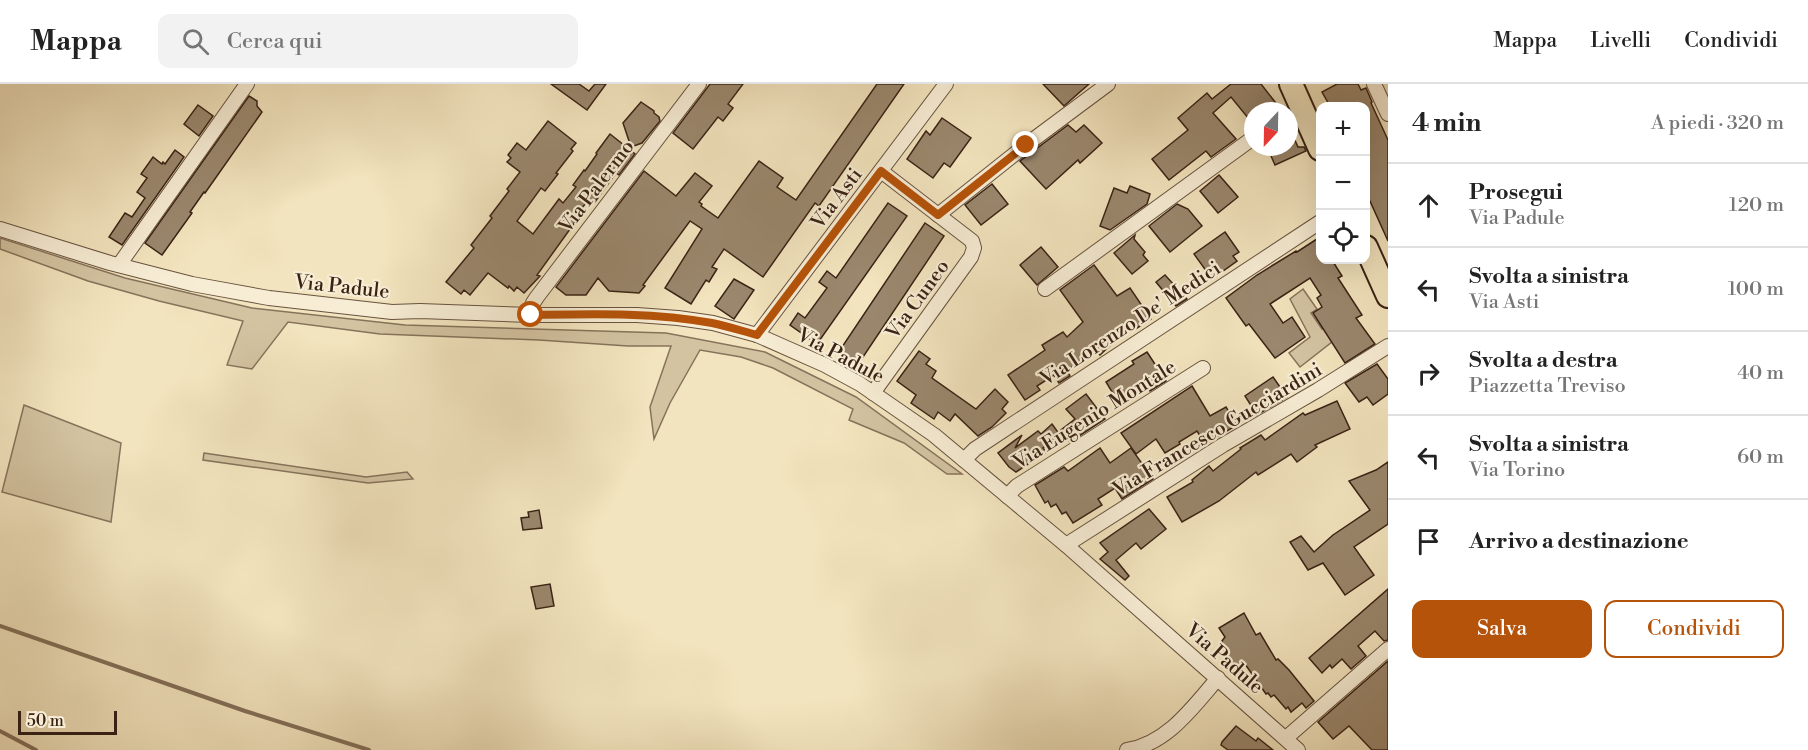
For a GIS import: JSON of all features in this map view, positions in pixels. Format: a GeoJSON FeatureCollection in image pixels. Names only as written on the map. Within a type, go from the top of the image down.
{"type":"FeatureCollection","features":[{"type":"Feature","properties":{"kind":"main road"},"geometry":{"type":"LineString","coordinates":[[1294,100],[1316,141]]}},
{"type":"Feature","properties":{"kind":"main road"},"geometry":{"type":"LineString","coordinates":[[1370,258],[1388,296]]}},
{"type":"Feature","properties":{"kind":"street"},"geometry":{"type":"LineString","coordinates":[[119,265],[247,84]]}},
{"type":"Feature","properties":{"kind":"street","name":"Via Palermo"},"geometry":{"type":"LineString","coordinates":[[531,315],[533,303],[537,297],[699,84]]}},
{"type":"Feature","properties":{"kind":"street","name":"Via Asti"},"geometry":{"type":"LineString","coordinates":[[757,335],[946,84]]}},
{"type":"Feature","properties":{"kind":"street"},"geometry":{"type":"LineString","coordinates":[[881,171],[938,215],[1108,84]]}},
{"type":"Feature","properties":{"kind":"street"},"geometry":{"type":"LineString","coordinates":[[1374,84],[1388,114]]}},
{"type":"Feature","properties":{"kind":"street"},"geometry":{"type":"LineString","coordinates":[[1045,289],[1244,145]]}},
{"type":"Feature","properties":{"kind":"street","name":"Via Cuneo"},"geometry":{"type":"LineString","coordinates":[[873,393],[971,257],[974,248],[972,241],[938,215]]}},
{"type":"Feature","properties":{"kind":"street","name":"Via Lorenzo De' Medici"},"geometry":{"type":"LineString","coordinates":[[964,460],[985,442],[1316,225]]}},
{"type":"Feature","properties":{"kind":"street","name":"Via Padule"},"geometry":{"type":"LineString","coordinates":[[0,229],[119,265],[192,284],[269,298],[392,312],[637,315],[678,318],[713,323],[757,335],[825,365],[873,393],[934,435],[1066,545],[1298,750]]}},
{"type":"Feature","properties":{"kind":"street","name":"Via Francesco Gucciardini"},"geometry":{"type":"LineString","coordinates":[[1066,545],[1223,445],[1388,346]]}},
{"type":"Feature","properties":{"kind":"street","name":"Via Eugenio Montale"},"geometry":{"type":"LineString","coordinates":[[1007,496],[1017,486],[1203,368]]}},
{"type":"Feature","properties":{"kind":"street"},"geometry":{"type":"LineString","coordinates":[[1286,738],[1388,649]]}},
{"type":"Feature","properties":{"kind":"street"},"geometry":{"type":"LineString","coordinates":[[1127,750],[1140,748],[1163,736],[1194,706],[1218,678]]}},
{"type":"Feature","properties":{"kind":"shaded area"},"geometry":{"type":"Polygon","coordinates":[[[0,238],[125,278],[252,308],[405,325],[666,333],[765,352],[856,397],[962,474],[947,474],[904,443],[849,420],[853,409],[773,368],[741,357],[700,350],[670,403],[654,439],[650,407],[671,346],[380,334],[288,322],[252,369],[227,365],[243,321],[88,281],[0,249],[0,238]]]}},
{"type":"Feature","properties":{"kind":"shaded area"},"geometry":{"type":"Polygon","coordinates":[[[1303,289],[1317,309],[1311,313],[1322,329],[1329,326],[1337,338],[1300,367],[1289,353],[1310,337],[1290,299],[1303,289]]]}},
{"type":"Feature","properties":{"kind":"shaded area"},"geometry":{"type":"Polygon","coordinates":[[[24,405],[121,443],[111,522],[2,492],[24,405]]]}},
{"type":"Feature","properties":{"kind":"shaded area"},"geometry":{"type":"Polygon","coordinates":[[[204,453],[366,477],[407,472],[413,479],[368,483],[203,460],[204,453]]]}},
{"type":"Feature","properties":{"kind":"building"},"geometry":{"type":"Polygon","coordinates":[[[551,84],[579,84],[589,91],[595,84],[606,84],[587,110],[551,84]]]}},
{"type":"Feature","properties":{"kind":"building"},"geometry":{"type":"Polygon","coordinates":[[[710,84],[743,84],[728,104],[733,108],[723,121],[718,117],[693,149],[673,133],[710,84]]]}},
{"type":"Feature","properties":{"kind":"building"},"geometry":{"type":"Polygon","coordinates":[[[877,84],[904,84],[819,206],[815,203],[763,277],[724,249],[712,267],[717,269],[709,282],[706,280],[691,304],[665,288],[702,229],[690,221],[639,293],[609,291],[598,278],[586,295],[566,295],[556,287],[644,171],[676,196],[695,173],[712,186],[699,202],[701,206],[718,218],[759,161],[783,178],[777,187],[796,200],[877,84]]]}},
{"type":"Feature","properties":{"kind":"building"},"geometry":{"type":"Polygon","coordinates":[[[1043,84],[1089,84],[1064,106],[1043,84]]]}},
{"type":"Feature","properties":{"kind":"building"},"geometry":{"type":"Polygon","coordinates":[[[1231,84],[1261,84],[1275,102],[1244,102],[1244,113],[1231,97],[1213,113],[1236,139],[1211,157],[1206,151],[1169,180],[1152,159],[1188,130],[1178,118],[1207,93],[1212,99],[1231,84]]]}},
{"type":"Feature","properties":{"kind":"building"},"geometry":{"type":"Polygon","coordinates":[[[1337,84],[1358,84],[1361,90],[1366,88],[1388,140],[1388,241],[1370,201],[1370,102],[1328,102],[1322,92],[1337,84]]]}},
{"type":"Feature","properties":{"kind":"building"},"geometry":{"type":"Polygon","coordinates":[[[249,96],[257,101],[257,106],[262,112],[162,255],[145,243],[249,96]]]}},
{"type":"Feature","properties":{"kind":"building"},"geometry":{"type":"Polygon","coordinates":[[[641,102],[654,111],[660,121],[642,143],[631,147],[623,123],[641,102]]]}},
{"type":"Feature","properties":{"kind":"building"},"geometry":{"type":"Polygon","coordinates":[[[198,105],[213,116],[199,136],[184,124],[198,105]]]}},
{"type":"Feature","properties":{"kind":"building"},"geometry":{"type":"Polygon","coordinates":[[[942,118],[971,138],[950,167],[944,163],[933,178],[907,159],[926,131],[930,135],[942,118]]]}},
{"type":"Feature","properties":{"kind":"building"},"geometry":{"type":"Polygon","coordinates":[[[548,121],[576,143],[571,149],[573,151],[556,173],[558,174],[545,191],[541,188],[517,221],[533,234],[559,199],[563,203],[576,187],[573,185],[610,134],[635,154],[619,175],[616,173],[595,202],[588,200],[576,216],[578,218],[537,275],[540,276],[524,293],[517,287],[514,291],[509,286],[508,288],[488,273],[470,295],[464,290],[461,294],[446,282],[474,248],[471,245],[492,218],[490,216],[520,172],[507,162],[511,158],[508,155],[517,143],[526,150],[548,121]]]}},
{"type":"Feature","properties":{"kind":"building"},"geometry":{"type":"Polygon","coordinates":[[[1068,125],[1076,132],[1084,125],[1102,143],[1080,163],[1078,160],[1046,189],[1020,161],[1068,125]]]}},
{"type":"Feature","properties":{"kind":"building"},"geometry":{"type":"Polygon","coordinates":[[[1298,147],[1304,147],[1306,151],[1298,155],[1298,147]]]}},
{"type":"Feature","properties":{"kind":"building"},"geometry":{"type":"Polygon","coordinates":[[[175,150],[184,157],[122,245],[109,237],[125,213],[132,217],[145,198],[137,192],[147,178],[141,174],[153,157],[165,164],[175,150]]]}},
{"type":"Feature","properties":{"kind":"building"},"geometry":{"type":"Polygon","coordinates":[[[1271,156],[1295,156],[1275,165],[1271,156]]]}},
{"type":"Feature","properties":{"kind":"building"},"geometry":{"type":"Polygon","coordinates":[[[1219,175],[1238,197],[1218,213],[1200,191],[1219,175]]]}},
{"type":"Feature","properties":{"kind":"building"},"geometry":{"type":"Polygon","coordinates":[[[992,184],[1008,204],[981,225],[965,205],[992,184]]]}},
{"type":"Feature","properties":{"kind":"building"},"geometry":{"type":"Polygon","coordinates":[[[1130,186],[1150,194],[1147,204],[1110,230],[1100,226],[1114,188],[1127,193],[1130,186]]]}},
{"type":"Feature","properties":{"kind":"building"},"geometry":{"type":"Polygon","coordinates":[[[888,203],[907,216],[817,344],[790,325],[798,313],[805,318],[827,288],[819,282],[827,271],[836,278],[888,203]]]}},
{"type":"Feature","properties":{"kind":"building"},"geometry":{"type":"Polygon","coordinates":[[[1177,204],[1188,209],[1202,226],[1170,252],[1149,226],[1177,204]]]}},
{"type":"Feature","properties":{"kind":"building"},"geometry":{"type":"Polygon","coordinates":[[[925,223],[944,236],[857,366],[838,353],[925,223]]]}},
{"type":"Feature","properties":{"kind":"building"},"geometry":{"type":"Polygon","coordinates":[[[1225,232],[1239,252],[1233,256],[1237,261],[1212,279],[1194,254],[1225,232]]]}},
{"type":"Feature","properties":{"kind":"building"},"geometry":{"type":"Polygon","coordinates":[[[1135,235],[1134,239],[1145,252],[1143,255],[1148,261],[1132,274],[1114,253],[1135,235]]]}},
{"type":"Feature","properties":{"kind":"building"},"geometry":{"type":"Polygon","coordinates":[[[1316,240],[1316,264],[1334,264],[1342,276],[1338,278],[1362,315],[1356,318],[1375,344],[1345,363],[1313,313],[1322,307],[1317,298],[1321,295],[1310,278],[1270,304],[1283,323],[1292,317],[1305,337],[1275,358],[1249,324],[1246,326],[1226,298],[1257,275],[1316,240]]]}},
{"type":"Feature","properties":{"kind":"building"},"geometry":{"type":"Polygon","coordinates":[[[1041,247],[1058,267],[1037,285],[1020,265],[1041,247]]]}},
{"type":"Feature","properties":{"kind":"building"},"geometry":{"type":"Polygon","coordinates":[[[1094,265],[1117,296],[1130,288],[1151,319],[1134,330],[1131,326],[1100,355],[1096,351],[1067,370],[1070,376],[1059,383],[1054,375],[1037,386],[1040,390],[1025,400],[1008,375],[1045,350],[1042,345],[1063,332],[1067,337],[1083,322],[1060,290],[1094,265]]]}},
{"type":"Feature","properties":{"kind":"building"},"geometry":{"type":"Polygon","coordinates":[[[1165,275],[1187,299],[1176,306],[1156,282],[1165,275]]]}},
{"type":"Feature","properties":{"kind":"building"},"geometry":{"type":"Polygon","coordinates":[[[734,279],[754,290],[734,319],[715,306],[734,279]]]}},
{"type":"Feature","properties":{"kind":"building"},"geometry":{"type":"Polygon","coordinates":[[[919,351],[930,359],[926,364],[936,371],[932,378],[976,409],[995,389],[1008,402],[1002,409],[1006,413],[992,427],[978,436],[955,414],[950,421],[938,412],[934,419],[911,403],[916,395],[897,381],[919,351]]]}},
{"type":"Feature","properties":{"kind":"building"},"geometry":{"type":"Polygon","coordinates":[[[1147,352],[1166,381],[1150,391],[1147,387],[1120,405],[1106,382],[1134,364],[1132,361],[1147,352]]]}},
{"type":"Feature","properties":{"kind":"building"},"geometry":{"type":"Polygon","coordinates":[[[1377,364],[1388,379],[1388,394],[1373,405],[1367,397],[1359,402],[1345,383],[1377,364]]]}},
{"type":"Feature","properties":{"kind":"building"},"geometry":{"type":"Polygon","coordinates":[[[1273,377],[1287,397],[1257,415],[1245,396],[1273,377]]]}},
{"type":"Feature","properties":{"kind":"building"},"geometry":{"type":"Polygon","coordinates":[[[1192,386],[1210,416],[1226,407],[1237,425],[1205,444],[1197,431],[1165,453],[1156,439],[1136,454],[1121,433],[1192,386]]]}},
{"type":"Feature","properties":{"kind":"building"},"geometry":{"type":"Polygon","coordinates":[[[1086,394],[1105,419],[1070,442],[1061,430],[1075,419],[1066,409],[1086,394]]]}},
{"type":"Feature","properties":{"kind":"building"},"geometry":{"type":"Polygon","coordinates":[[[1337,401],[1350,429],[1315,445],[1317,447],[1297,462],[1291,454],[1258,475],[1256,472],[1219,501],[1182,522],[1167,497],[1193,482],[1192,480],[1209,466],[1213,471],[1240,448],[1261,435],[1265,440],[1303,413],[1305,415],[1337,401]]]}},
{"type":"Feature","properties":{"kind":"building"},"geometry":{"type":"Polygon","coordinates":[[[1052,424],[1060,435],[1043,448],[1046,452],[1016,472],[998,453],[1022,435],[1015,448],[1038,431],[1041,434],[1052,424]]]}},
{"type":"Feature","properties":{"kind":"building"},"geometry":{"type":"Polygon","coordinates":[[[1100,448],[1110,463],[1131,448],[1153,479],[1122,499],[1115,488],[1098,499],[1102,505],[1073,523],[1066,512],[1062,514],[1056,504],[1051,507],[1048,501],[1045,503],[1035,485],[1064,467],[1068,471],[1100,448]]]}},
{"type":"Feature","properties":{"kind":"building"},"geometry":{"type":"Polygon","coordinates":[[[1388,462],[1388,524],[1354,547],[1374,575],[1345,595],[1323,563],[1308,570],[1290,542],[1301,536],[1314,552],[1333,535],[1370,510],[1349,481],[1376,470],[1388,462]]]}},
{"type":"Feature","properties":{"kind":"building"},"geometry":{"type":"Polygon","coordinates":[[[1149,509],[1166,529],[1141,549],[1136,543],[1116,560],[1129,576],[1125,580],[1100,559],[1108,552],[1100,543],[1149,509]]]}},
{"type":"Feature","properties":{"kind":"building"},"geometry":{"type":"Polygon","coordinates":[[[539,510],[542,528],[523,530],[521,518],[529,517],[528,512],[539,510]]]}},
{"type":"Feature","properties":{"kind":"building"},"geometry":{"type":"Polygon","coordinates":[[[550,584],[554,606],[536,609],[531,587],[550,584]]]}},
{"type":"Feature","properties":{"kind":"building"},"geometry":{"type":"Polygon","coordinates":[[[1388,589],[1388,640],[1384,641],[1375,631],[1358,646],[1366,656],[1351,669],[1342,659],[1332,668],[1330,665],[1322,673],[1309,658],[1388,589]]]}},
{"type":"Feature","properties":{"kind":"building"},"geometry":{"type":"Polygon","coordinates":[[[1244,613],[1256,635],[1260,633],[1276,660],[1278,659],[1289,670],[1314,701],[1306,708],[1302,703],[1291,712],[1274,695],[1271,697],[1268,693],[1266,694],[1245,664],[1234,670],[1225,655],[1222,641],[1225,637],[1219,628],[1244,613]]]}},
{"type":"Feature","properties":{"kind":"building"},"geometry":{"type":"Polygon","coordinates":[[[1388,661],[1388,750],[1372,750],[1349,726],[1333,739],[1318,722],[1388,661]]]}},
{"type":"Feature","properties":{"kind":"building"},"geometry":{"type":"Polygon","coordinates":[[[1236,726],[1256,741],[1258,738],[1273,750],[1228,750],[1221,745],[1222,742],[1236,726]]]}},
{"type":"Feature","properties":{"kind":"waterway"},"geometry":{"type":"LineString","coordinates":[[0,626],[245,711],[369,750]]}},
{"type":"Feature","properties":{"kind":"waterway"},"geometry":{"type":"LineString","coordinates":[[0,731],[36,750]]}},
{"type":"Feature","properties":{"kind":"route"},"geometry":{"type":"LineString","coordinates":[[531,315],[591,314],[678,318],[713,323],[757,335],[881,171],[938,215],[1026,145]]}}]}
